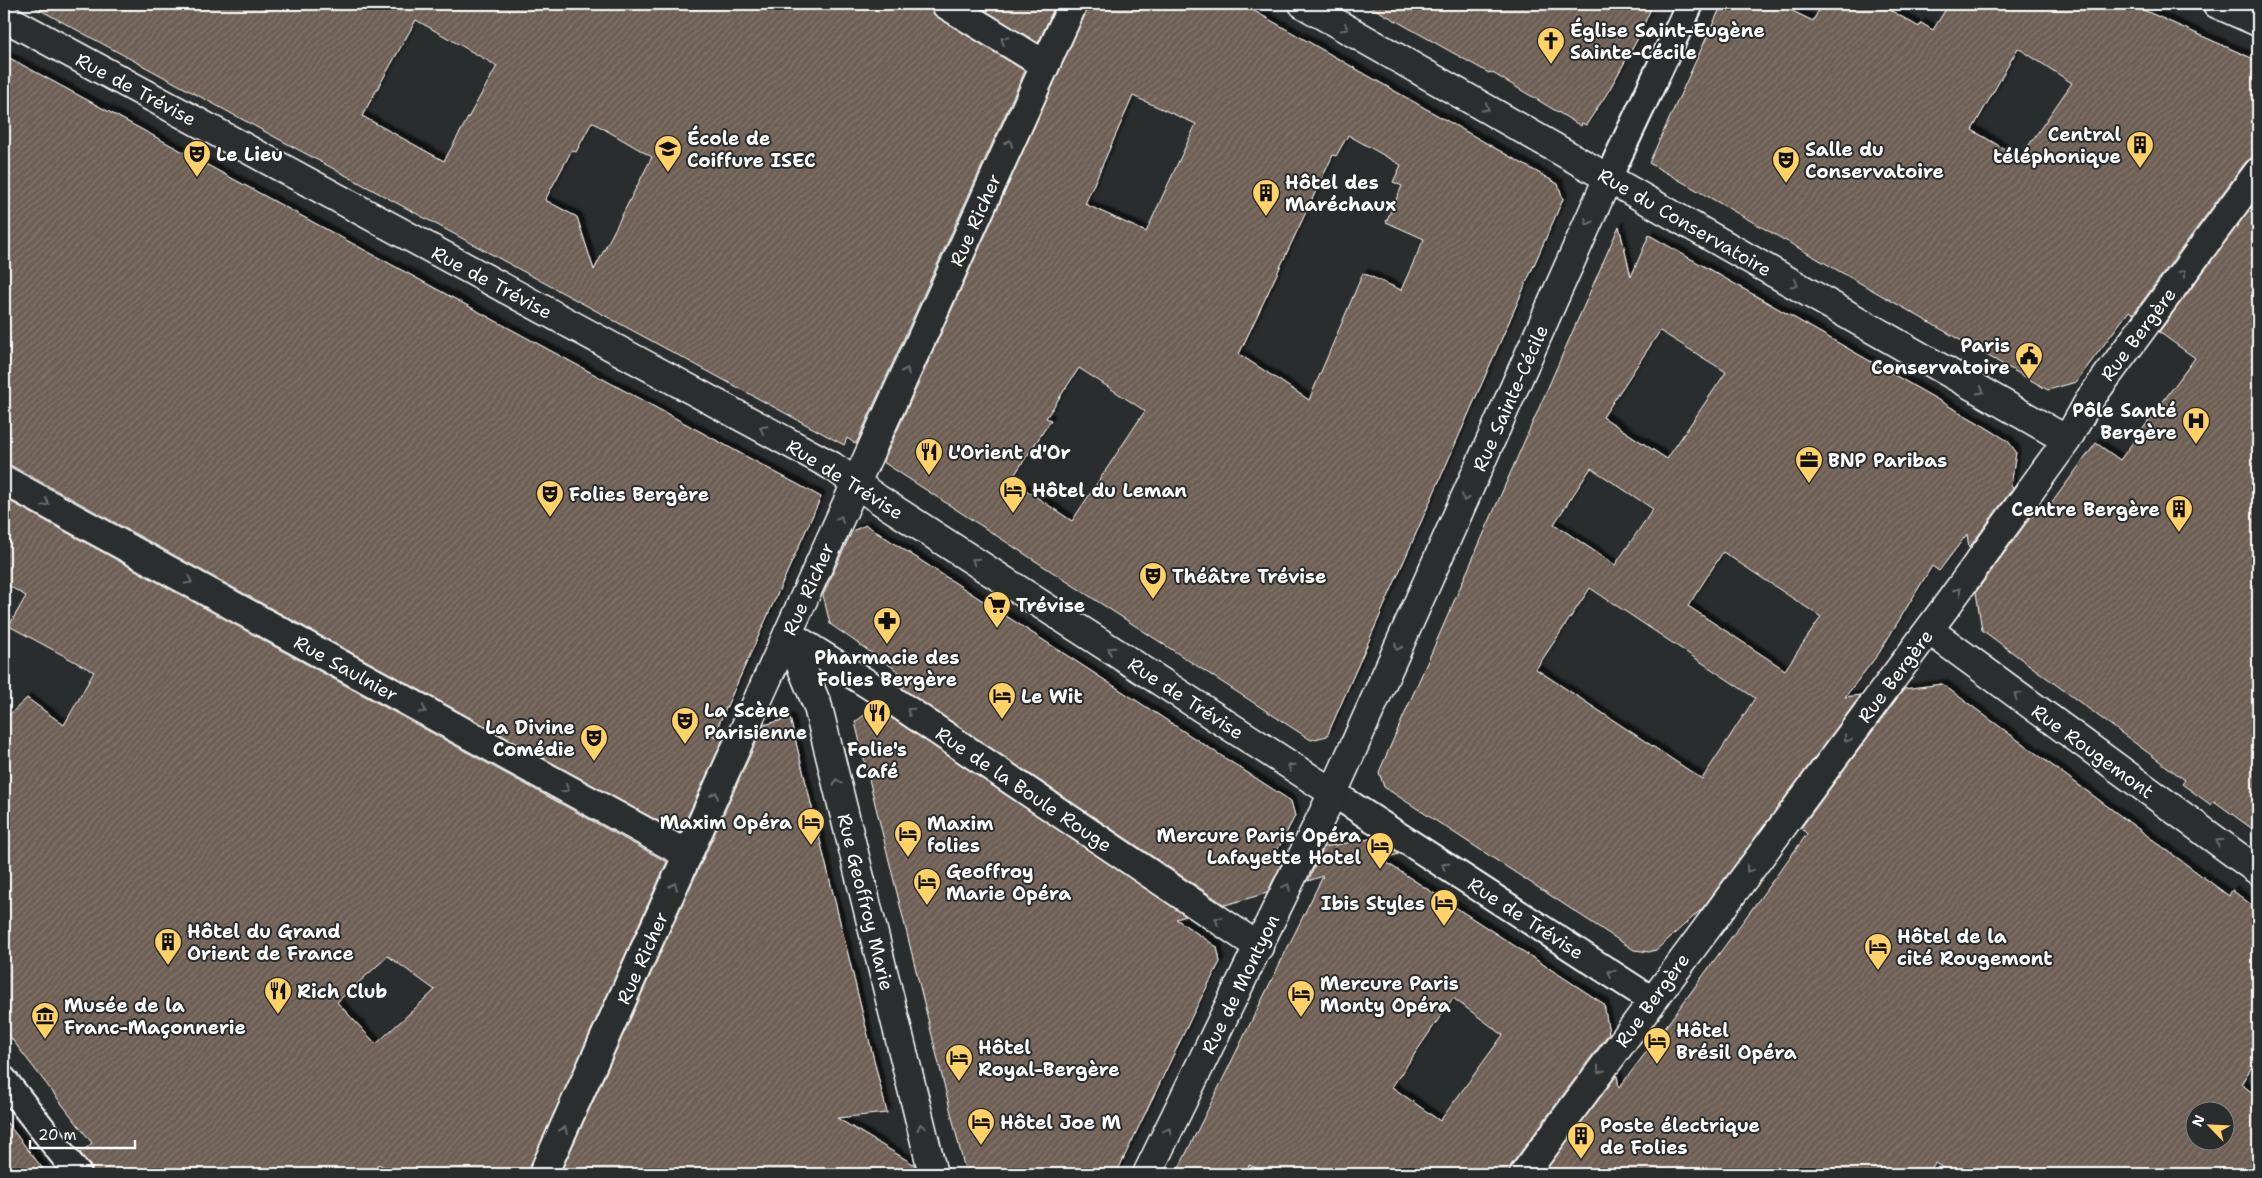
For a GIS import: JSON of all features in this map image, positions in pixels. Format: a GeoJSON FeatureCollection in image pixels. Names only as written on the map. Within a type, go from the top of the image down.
{"type":"FeatureCollection","features":[{"type":"Feature","properties":{"kind":"street"},"geometry":{"type":"LineString","coordinates":[[945,4],[1045,65]]}},
{"type":"Feature","properties":{"kind":"street","name":"Rue Richer"},"geometry":{"type":"LineString","coordinates":[[544,1174],[1073,4]]}},
{"type":"Feature","properties":{"kind":"street","name":"Rue du Conservatoire"},"geometry":{"type":"LineString","coordinates":[[1303,4],[2067,440]]}},
{"type":"Feature","properties":{"kind":"street","name":"Rue Sainte-Cécile"},"geometry":{"type":"LineString","coordinates":[[1332,793],[1608,178],[1690,4]]}},
{"type":"Feature","properties":{"kind":"street"},"geometry":{"type":"LineString","coordinates":[[2218,4],[2258,22]]}},
{"type":"Feature","properties":{"kind":"street","name":"Rue de Trévise"},"geometry":{"type":"LineString","coordinates":[[4,17],[815,457],[1652,1000]]}},
{"type":"Feature","properties":{"kind":"street","name":"Rue Bergère"},"geometry":{"type":"LineString","coordinates":[[1524,1174],[1929,630],[2067,440],[2090,399],[2258,172]]}},
{"type":"Feature","properties":{"kind":"street","name":"Rue Saulnier"},"geometry":{"type":"LineString","coordinates":[[4,480],[688,855]]}},
{"type":"Feature","properties":{"kind":"street","name":"Rue Rougemont"},"geometry":{"type":"LineString","coordinates":[[1929,630],[2258,871]]}},
{"type":"Feature","properties":{"kind":"street","name":"Rue de la Boule Rouge"},"geometry":{"type":"LineString","coordinates":[[788,634],[876,689],[1259,947]]}},
{"type":"Feature","properties":{"kind":"street","name":"Rue Geoffroy Marie"},"geometry":{"type":"LineString","coordinates":[[788,634],[818,707],[933,1174]]}},
{"type":"Feature","properties":{"kind":"street","name":"Rue de Montyon"},"geometry":{"type":"LineString","coordinates":[[1146,1174],[1259,947],[1332,793]]}},
{"type":"Feature","properties":{"kind":"street"},"geometry":{"type":"LineString","coordinates":[[4,1080],[78,1174]]}},
{"type":"Feature","properties":{"kind":"building"},"geometry":{"type":"Polygon","coordinates":[[[29,4],[929,4],[932,12],[937,17],[1025,71],[856,444],[847,438],[844,445],[29,4]],[[416,20],[362,116],[444,161],[497,66],[416,20]],[[592,122],[576,152],[572,150],[545,200],[577,217],[594,270],[652,157],[592,122]]]}},
{"type":"Feature","properties":{"kind":"building"},"geometry":{"type":"Polygon","coordinates":[[[975,4],[1056,4],[1038,43],[975,4]]]}},
{"type":"Feature","properties":{"kind":"building"},"geometry":{"type":"Polygon","coordinates":[[[1088,4],[1242,4],[1558,184],[1563,199],[1327,736],[1311,740],[883,462],[1087,10],[1088,4]],[[1133,96],[1085,204],[1146,232],[1196,124],[1133,96]],[[1348,135],[1336,156],[1333,155],[1239,354],[1309,400],[1363,273],[1401,290],[1424,239],[1386,222],[1402,186],[1393,182],[1401,165],[1348,135]],[[1079,368],[1046,418],[1051,420],[1011,480],[1072,521],[1145,411],[1079,368]]]}},
{"type":"Feature","properties":{"kind":"building","name":"Église Saint-Eugène Sainte-Cécile"},"geometry":{"type":"Polygon","coordinates":[[[1366,4],[1653,4],[1636,42],[1608,92],[1586,125],[1582,123],[1581,126],[1491,72],[1489,73],[1366,4]]]}},
{"type":"Feature","properties":{"kind":"building"},"geometry":{"type":"Polygon","coordinates":[[[1722,4],[1778,4],[1813,21],[1822,4],[1880,4],[1919,27],[1921,23],[1933,30],[1949,4],[2130,4],[2258,61],[2258,157],[2251,158],[2245,163],[2133,314],[2129,311],[2076,382],[2048,390],[1649,163],[1722,4]],[[2018,48],[1972,130],[2020,158],[2072,83],[2018,48]]]}},
{"type":"Feature","properties":{"kind":"building"},"geometry":{"type":"Polygon","coordinates":[[[4,55],[821,497],[713,737],[725,735],[680,833],[12,466],[4,464],[4,55]]]}},
{"type":"Feature","properties":{"kind":"building"},"geometry":{"type":"Polygon","coordinates":[[[2258,198],[2258,833],[2214,801],[2211,805],[2182,784],[2185,780],[1982,630],[1976,592],[2038,507],[2045,512],[2096,443],[2120,460],[2195,358],[2159,332],[2258,198]]]}},
{"type":"Feature","properties":{"kind":"building"},"geometry":{"type":"Polygon","coordinates":[[[1619,226],[1631,277],[1649,235],[1982,425],[2008,441],[2016,452],[2011,486],[2013,488],[1969,548],[1967,534],[1939,571],[1932,566],[1879,653],[1845,697],[1861,695],[1702,909],[1656,950],[1649,952],[1634,950],[1384,787],[1379,772],[1619,226]],[[1660,331],[1603,417],[1667,459],[1726,372],[1660,331]],[[1591,468],[1554,524],[1615,565],[1653,509],[1591,468]],[[1723,552],[1688,606],[1785,670],[1821,617],[1723,552]],[[1590,588],[1536,669],[1702,779],[1755,698],[1590,588]]]}},
{"type":"Feature","properties":{"kind":"building"},"geometry":{"type":"Polygon","coordinates":[[[4,498],[667,862],[529,1168],[528,1174],[399,1174],[378,1164],[373,1174],[93,1174],[90,1165],[80,1153],[92,1143],[4,1029],[4,720],[27,698],[64,725],[94,672],[9,626],[26,596],[4,583],[4,498]],[[388,956],[337,1002],[376,1044],[435,990],[388,956]]]}},
{"type":"Feature","properties":{"kind":"building"},"geometry":{"type":"Polygon","coordinates":[[[866,525],[1291,801],[1295,816],[1274,857],[1286,855],[1267,893],[1225,905],[902,688],[912,681],[830,624],[823,595],[852,531],[866,525]]]}},
{"type":"Feature","properties":{"kind":"building"},"geometry":{"type":"Polygon","coordinates":[[[1942,684],[2229,896],[2232,890],[2258,910],[2258,1057],[2241,1084],[2258,1097],[2258,1174],[1953,1174],[1935,1163],[1927,1174],[1543,1174],[1617,1075],[1619,1088],[1672,1018],[1807,834],[1801,828],[1904,689],[1942,684]]]}},
{"type":"Feature","properties":{"kind":"building"},"geometry":{"type":"Polygon","coordinates":[[[875,707],[1186,916],[1176,919],[1217,947],[1220,962],[1116,1174],[966,1174],[855,722],[875,707]]]}},
{"type":"Feature","properties":{"kind":"building"},"geometry":{"type":"Polygon","coordinates":[[[790,718],[887,1113],[837,1118],[915,1165],[917,1174],[560,1174],[764,725],[790,718]]]}},
{"type":"Feature","properties":{"kind":"building"},"geometry":{"type":"Polygon","coordinates":[[[1375,838],[1399,854],[1381,859],[1604,1004],[1609,1033],[1511,1165],[1509,1174],[1270,1174],[1249,1165],[1245,1174],[1176,1174],[1323,876],[1308,881],[1324,847],[1375,838]],[[1453,998],[1392,1087],[1440,1121],[1503,1035],[1453,998]]]}},
{"type":"Feature","properties":{"kind":"building"},"geometry":{"type":"Polygon","coordinates":[[[4,1119],[47,1174],[4,1174],[4,1119]]]}},
{"type":"Feature","properties":{"kind":"place","name":"Église Saint-Eugène Sainte-Cécile"},"geometry":{"type":"Point","coordinates":[1551,65]}},
{"type":"Feature","properties":{"kind":"place","name":"Central téléphonique"},"geometry":{"type":"Point","coordinates":[2140,169]}},
{"type":"Feature","properties":{"kind":"place","name":"École de Coiffure ISEC"},"geometry":{"type":"Point","coordinates":[668,173]}},
{"type":"Feature","properties":{"kind":"place","name":"Le Lieu"},"geometry":{"type":"Point","coordinates":[197,178]}},
{"type":"Feature","properties":{"kind":"place","name":"Salle du Conservatoire"},"geometry":{"type":"Point","coordinates":[1786,184]}},
{"type":"Feature","properties":{"kind":"place","name":"Hôtel des Maréchaux"},"geometry":{"type":"Point","coordinates":[1266,217]}},
{"type":"Feature","properties":{"kind":"place","name":"Paris Conservatoire"},"geometry":{"type":"Point","coordinates":[2029,380]}},
{"type":"Feature","properties":{"kind":"place","name":"Pôle Santé Bergère"},"geometry":{"type":"Point","coordinates":[2196,445]}},
{"type":"Feature","properties":{"kind":"place","name":"L'Orient d'Or"},"geometry":{"type":"Point","coordinates":[929,476]}},
{"type":"Feature","properties":{"kind":"place","name":"BNP Paribas"},"geometry":{"type":"Point","coordinates":[1809,484]}},
{"type":"Feature","properties":{"kind":"place","name":"Hôtel du Leman"},"geometry":{"type":"Point","coordinates":[1013,514]}},
{"type":"Feature","properties":{"kind":"place","name":"Folies Bergère"},"geometry":{"type":"Point","coordinates":[550,518]}},
{"type":"Feature","properties":{"kind":"place","name":"Centre Bergère"},"geometry":{"type":"Point","coordinates":[2179,533]}},
{"type":"Feature","properties":{"kind":"place","name":"Théâtre Trévise"},"geometry":{"type":"Point","coordinates":[1153,600]}},
{"type":"Feature","properties":{"kind":"place","name":"Trévise"},"geometry":{"type":"Point","coordinates":[997,629]}},
{"type":"Feature","properties":{"kind":"place","name":"Pharmacie des Folies Bergère"},"geometry":{"type":"Point","coordinates":[887,645]}},
{"type":"Feature","properties":{"kind":"place","name":"Le Wit"},"geometry":{"type":"Point","coordinates":[1002,720]}},
{"type":"Feature","properties":{"kind":"place","name":"Folie's Café"},"geometry":{"type":"Point","coordinates":[877,737]}},
{"type":"Feature","properties":{"kind":"place","name":"La Scène Parisienne"},"geometry":{"type":"Point","coordinates":[685,745]}},
{"type":"Feature","properties":{"kind":"place","name":"La Divine Comédie"},"geometry":{"type":"Point","coordinates":[594,762]}},
{"type":"Feature","properties":{"kind":"place","name":"Maxim Opéra"},"geometry":{"type":"Point","coordinates":[811,846]}},
{"type":"Feature","properties":{"kind":"place","name":"Maxim folies"},"geometry":{"type":"Point","coordinates":[908,858]}},
{"type":"Feature","properties":{"kind":"place","name":"Mercure Paris Opéra Lafayette Hotel"},"geometry":{"type":"Point","coordinates":[1380,870]}},
{"type":"Feature","properties":{"kind":"place","name":"Geoffroy Marie Opéra"},"geometry":{"type":"Point","coordinates":[927,906]}},
{"type":"Feature","properties":{"kind":"place","name":"Ibis Styles"},"geometry":{"type":"Point","coordinates":[1444,927]}},
{"type":"Feature","properties":{"kind":"place","name":"Hôtel du Grand Orient de France"},"geometry":{"type":"Point","coordinates":[168,966]}},
{"type":"Feature","properties":{"kind":"place","name":"Hôtel de la cité Rougemont"},"geometry":{"type":"Point","coordinates":[1878,971]}},
{"type":"Feature","properties":{"kind":"place","name":"Rich Club"},"geometry":{"type":"Point","coordinates":[278,1015]}},
{"type":"Feature","properties":{"kind":"place","name":"Mercure Paris Monty Opéra"},"geometry":{"type":"Point","coordinates":[1301,1018]}},
{"type":"Feature","properties":{"kind":"place","name":"Musée de la Franc-Maçonnerie"},"geometry":{"type":"Point","coordinates":[45,1040]}},
{"type":"Feature","properties":{"kind":"place","name":"Hôtel Brésil Opéra"},"geometry":{"type":"Point","coordinates":[1657,1065]}},
{"type":"Feature","properties":{"kind":"place","name":"Hôtel Royal-Bergère"},"geometry":{"type":"Point","coordinates":[959,1082]}},
{"type":"Feature","properties":{"kind":"place","name":"Hôtel Joe M"},"geometry":{"type":"Point","coordinates":[981,1146]}},
{"type":"Feature","properties":{"kind":"place","name":"Poste électrique de Folies"},"geometry":{"type":"Point","coordinates":[1581,1160]}}]}
